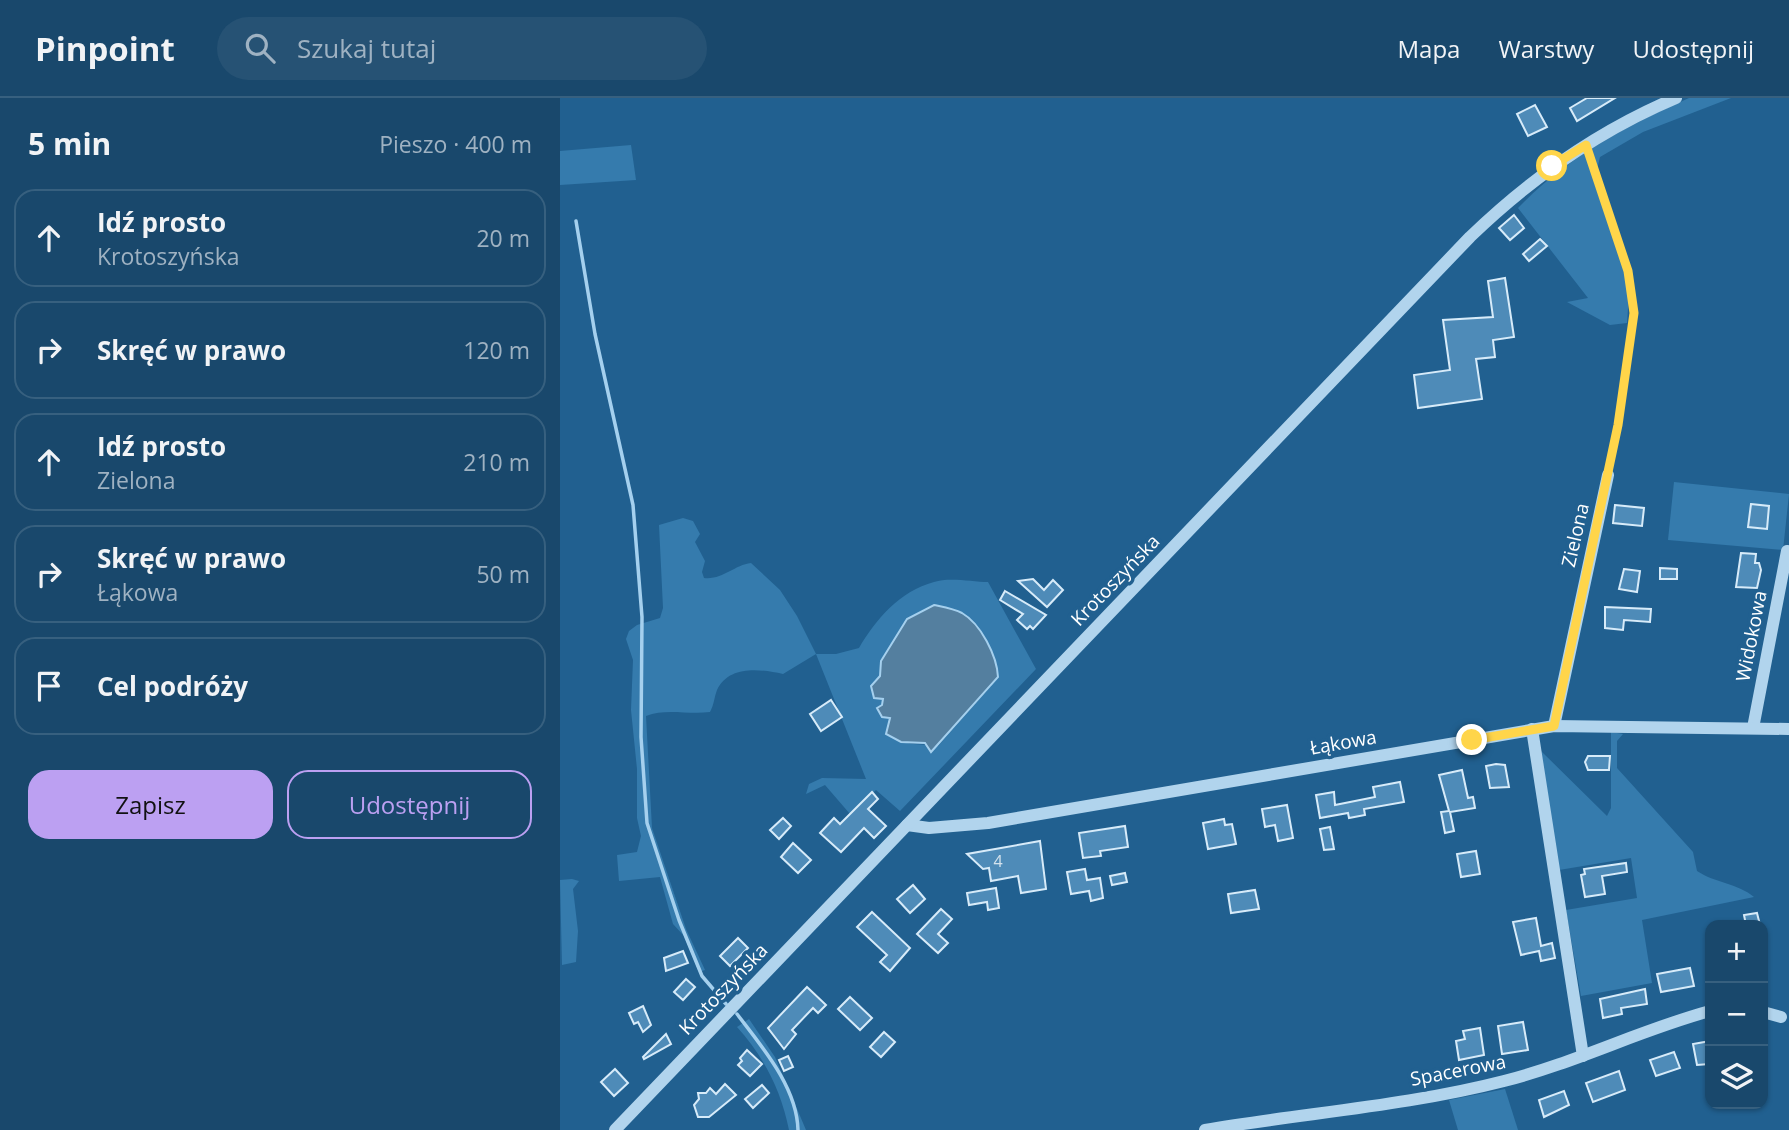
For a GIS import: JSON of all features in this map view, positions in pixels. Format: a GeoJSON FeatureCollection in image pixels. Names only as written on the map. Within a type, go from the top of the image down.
{"type":"FeatureCollection","features":[{"type":"Feature","properties":{"kind":"street","name":"Krotoszyńska"},"geometry":{"type":"LineString","coordinates":[[615,1130],[1444,263],[1513,197],[1586,145],[1631,118],[1676,98]]}},
{"type":"Feature","properties":{"kind":"street","name":"Zielona"},"geometry":{"type":"LineString","coordinates":[[1554,726],[1608,475]]}},
{"type":"Feature","properties":{"kind":"street","name":"Widokowa"},"geometry":{"type":"LineString","coordinates":[[1754,729],[1787,551]]}},
{"type":"Feature","properties":{"kind":"street","name":"Łąkowa"},"geometry":{"type":"LineString","coordinates":[[907,825],[929,828],[988,823],[1554,726],[1789,729]]}},
{"type":"Feature","properties":{"kind":"street"},"geometry":{"type":"LineString","coordinates":[[1532,729],[1583,1056]]}},
{"type":"Feature","properties":{"kind":"street","name":"Spacerowa"},"geometry":{"type":"LineString","coordinates":[[1205,1130],[1451,1094],[1547,1070],[1705,1013]]}},
{"type":"Feature","properties":{"kind":"street"},"geometry":{"type":"LineString","coordinates":[[1768,1013],[1781,1017]]}},
{"type":"Feature","properties":{"kind":"path"},"geometry":{"type":"LineString","coordinates":[[1586,145],[1632,292],[1634,313],[1630,353],[1608,475]]}},
{"type":"Feature","properties":{"kind":"shaded area"},"geometry":{"type":"Polygon","coordinates":[[[1689,98],[1731,98],[1643,132],[1600,157],[1594,182],[1624,270],[1629,294],[1627,323],[1610,325],[1567,302],[1588,298],[1518,208],[1556,173],[1577,158],[1642,120],[1689,98]]]}},
{"type":"Feature","properties":{"kind":"shaded area"},"geometry":{"type":"Polygon","coordinates":[[[631,145],[636,180],[560,185],[560,151],[631,145]]]}},
{"type":"Feature","properties":{"kind":"shaded area"},"geometry":{"type":"Polygon","coordinates":[[[1674,482],[1789,494],[1783,550],[1668,540],[1674,482]]]}},
{"type":"Feature","properties":{"kind":"shaded area"},"geometry":{"type":"Polygon","coordinates":[[[683,518],[693,521],[700,534],[695,542],[705,561],[702,572],[704,578],[717,577],[751,563],[780,590],[816,654],[783,674],[755,670],[729,676],[717,690],[710,712],[661,712],[646,716],[652,828],[686,929],[705,970],[699,972],[684,936],[673,924],[660,877],[619,881],[617,855],[637,852],[641,836],[637,818],[637,769],[631,710],[633,660],[626,639],[629,631],[637,625],[660,618],[663,608],[659,525],[683,518]]]}},
{"type":"Feature","properties":{"kind":"shaded area"},"geometry":{"type":"Polygon","coordinates":[[[947,580],[988,582],[1036,669],[900,811],[876,790],[850,814],[825,785],[806,794],[809,784],[822,778],[866,779],[816,654],[836,654],[859,648],[890,607],[922,586],[947,580]],[[907,619],[881,661],[880,676],[871,686],[883,699],[883,717],[890,717],[889,729],[896,739],[909,744],[938,746],[991,686],[984,640],[974,623],[907,619]]]}},
{"type":"Feature","properties":{"kind":"shaded area"},"geometry":{"type":"Polygon","coordinates":[[[934,605],[962,613],[976,625],[991,650],[998,677],[931,752],[925,743],[901,742],[886,734],[890,718],[882,717],[877,708],[882,705],[883,699],[874,698],[871,686],[880,676],[881,661],[907,619],[934,605]]]}},
{"type":"Feature","properties":{"kind":"shaded area"},"geometry":{"type":"Polygon","coordinates":[[[1611,732],[1623,734],[1617,741],[1617,768],[1693,852],[1697,871],[1754,897],[1642,920],[1652,983],[1581,996],[1566,910],[1637,898],[1631,858],[1559,870],[1541,751],[1607,816],[1611,808],[1611,732]]]}},
{"type":"Feature","properties":{"kind":"shaded area"},"geometry":{"type":"Polygon","coordinates":[[[560,880],[579,881],[573,889],[578,931],[576,962],[562,965],[560,880]]]}},
{"type":"Feature","properties":{"kind":"shaded area"},"geometry":{"type":"Polygon","coordinates":[[[749,1019],[775,1057],[806,1130],[789,1130],[770,1075],[737,1027],[749,1019]]]}},
{"type":"Feature","properties":{"kind":"shaded area"},"geometry":{"type":"Polygon","coordinates":[[[1505,1089],[1518,1130],[1458,1130],[1449,1100],[1505,1089]]]}},
{"type":"Feature","properties":{"kind":"building"},"geometry":{"type":"Polygon","coordinates":[[[1587,98],[1615,98],[1577,121],[1570,108],[1587,98]]]}},
{"type":"Feature","properties":{"kind":"building"},"geometry":{"type":"Polygon","coordinates":[[[1535,105],[1547,127],[1528,136],[1517,114],[1535,105]]]}},
{"type":"Feature","properties":{"kind":"building"},"geometry":{"type":"Polygon","coordinates":[[[1514,215],[1524,228],[1510,240],[1499,228],[1514,215]]]}},
{"type":"Feature","properties":{"kind":"building"},"geometry":{"type":"Polygon","coordinates":[[[1540,239],[1547,246],[1529,261],[1523,254],[1540,239]]]}},
{"type":"Feature","properties":{"kind":"building"},"geometry":{"type":"Polygon","coordinates":[[[1505,278],[1514,337],[1493,340],[1495,357],[1476,359],[1482,399],[1418,408],[1414,375],[1450,370],[1443,320],[1493,317],[1488,281],[1505,278]]]}},
{"type":"Feature","properties":{"kind":"building"},"geometry":{"type":"Polygon","coordinates":[[[1751,504],[1769,506],[1767,529],[1748,527],[1751,504]]]}},
{"type":"Feature","properties":{"kind":"building"},"geometry":{"type":"Polygon","coordinates":[[[1615,505],[1644,508],[1642,526],[1613,523],[1615,505]]]}},
{"type":"Feature","properties":{"kind":"building"},"geometry":{"type":"Polygon","coordinates":[[[1741,553],[1756,554],[1755,563],[1759,563],[1761,570],[1757,588],[1736,587],[1741,553]]]}},
{"type":"Feature","properties":{"kind":"building"},"geometry":{"type":"Polygon","coordinates":[[[1660,568],[1677,569],[1677,579],[1660,579],[1660,568]]]}},
{"type":"Feature","properties":{"kind":"building"},"geometry":{"type":"Polygon","coordinates":[[[1624,569],[1640,571],[1637,592],[1619,589],[1624,569]]]}},
{"type":"Feature","properties":{"kind":"building"},"geometry":{"type":"Polygon","coordinates":[[[1033,579],[1044,590],[1053,580],[1063,590],[1047,607],[1018,581],[1033,579]]]}},
{"type":"Feature","properties":{"kind":"building"},"geometry":{"type":"Polygon","coordinates":[[[1005,591],[1046,615],[1033,629],[1030,626],[1027,629],[1017,620],[1023,614],[1000,600],[1005,591]]]}},
{"type":"Feature","properties":{"kind":"building"},"geometry":{"type":"Polygon","coordinates":[[[1605,607],[1651,609],[1650,622],[1624,620],[1623,630],[1605,628],[1605,607]]]}},
{"type":"Feature","properties":{"kind":"building"},"geometry":{"type":"Polygon","coordinates":[[[831,700],[842,717],[821,731],[810,714],[831,700]]]}},
{"type":"Feature","properties":{"kind":"building"},"geometry":{"type":"Polygon","coordinates":[[[1588,756],[1610,756],[1609,770],[1588,770],[1585,762],[1588,756]]]}},
{"type":"Feature","properties":{"kind":"building"},"geometry":{"type":"Polygon","coordinates":[[[1505,765],[1509,787],[1490,788],[1486,766],[1505,765]]]}},
{"type":"Feature","properties":{"kind":"building"},"geometry":{"type":"Polygon","coordinates":[[[1462,770],[1468,798],[1473,797],[1475,808],[1450,812],[1454,831],[1445,833],[1441,812],[1449,811],[1439,775],[1462,770]]]}},
{"type":"Feature","properties":{"kind":"building"},"geometry":{"type":"Polygon","coordinates":[[[1400,782],[1404,802],[1364,809],[1365,815],[1349,818],[1348,813],[1320,818],[1316,795],[1334,792],[1335,805],[1375,797],[1373,787],[1400,782]]]}},
{"type":"Feature","properties":{"kind":"building"},"geometry":{"type":"Polygon","coordinates":[[[872,792],[878,799],[868,809],[886,826],[874,838],[864,828],[841,852],[820,833],[834,818],[840,824],[872,792]]]}},
{"type":"Feature","properties":{"kind":"building"},"geometry":{"type":"Polygon","coordinates":[[[1287,805],[1293,838],[1278,841],[1275,825],[1265,827],[1262,809],[1287,805]]]}},
{"type":"Feature","properties":{"kind":"building"},"geometry":{"type":"Polygon","coordinates":[[[783,818],[791,826],[779,839],[770,830],[783,818]]]}},
{"type":"Feature","properties":{"kind":"building"},"geometry":{"type":"Polygon","coordinates":[[[1224,819],[1225,825],[1232,824],[1236,844],[1208,849],[1203,823],[1224,819]]]}},
{"type":"Feature","properties":{"kind":"building"},"geometry":{"type":"Polygon","coordinates":[[[1125,826],[1128,847],[1100,851],[1101,856],[1083,858],[1079,833],[1125,826]]]}},
{"type":"Feature","properties":{"kind":"building"},"geometry":{"type":"Polygon","coordinates":[[[1330,827],[1334,849],[1324,850],[1320,829],[1330,827]]]}},
{"type":"Feature","properties":{"kind":"building"},"geometry":{"type":"Polygon","coordinates":[[[1040,841],[1046,889],[1021,893],[1018,876],[991,881],[989,868],[983,869],[967,854],[1040,841]]]}},
{"type":"Feature","properties":{"kind":"building"},"geometry":{"type":"Polygon","coordinates":[[[793,843],[811,860],[798,873],[781,857],[793,843]]]}},
{"type":"Feature","properties":{"kind":"building"},"geometry":{"type":"Polygon","coordinates":[[[1476,851],[1480,874],[1461,877],[1457,854],[1476,851]]]}},
{"type":"Feature","properties":{"kind":"building"},"geometry":{"type":"Polygon","coordinates":[[[1626,863],[1627,872],[1602,876],[1605,894],[1585,897],[1581,875],[1585,874],[1584,869],[1626,863]]]}},
{"type":"Feature","properties":{"kind":"building"},"geometry":{"type":"Polygon","coordinates":[[[1085,869],[1087,880],[1100,878],[1103,898],[1091,901],[1089,891],[1071,894],[1067,872],[1085,869]]]}},
{"type":"Feature","properties":{"kind":"building"},"geometry":{"type":"Polygon","coordinates":[[[1125,873],[1127,882],[1112,885],[1110,876],[1125,873]]]}},
{"type":"Feature","properties":{"kind":"building"},"geometry":{"type":"Polygon","coordinates":[[[913,885],[925,899],[910,913],[897,899],[913,885]]]}},
{"type":"Feature","properties":{"kind":"building"},"geometry":{"type":"Polygon","coordinates":[[[996,888],[999,908],[988,910],[987,902],[969,905],[967,893],[996,888]]]}},
{"type":"Feature","properties":{"kind":"building"},"geometry":{"type":"Polygon","coordinates":[[[1255,890],[1259,909],[1231,913],[1228,894],[1255,890]]]}},
{"type":"Feature","properties":{"kind":"building"},"geometry":{"type":"Polygon","coordinates":[[[941,909],[952,919],[938,934],[948,943],[938,953],[917,934],[941,909]]]}},
{"type":"Feature","properties":{"kind":"building"},"geometry":{"type":"Polygon","coordinates":[[[872,912],[910,948],[890,971],[880,962],[887,955],[857,927],[872,912]]]}},
{"type":"Feature","properties":{"kind":"building"},"geometry":{"type":"Polygon","coordinates":[[[1757,913],[1759,920],[1745,920],[1744,915],[1757,913]]]}},
{"type":"Feature","properties":{"kind":"building"},"geometry":{"type":"Polygon","coordinates":[[[1536,918],[1541,946],[1552,943],[1555,958],[1541,961],[1539,951],[1521,955],[1513,922],[1536,918]]]}},
{"type":"Feature","properties":{"kind":"building"},"geometry":{"type":"Polygon","coordinates":[[[738,938],[748,948],[730,966],[720,956],[738,938]]]}},
{"type":"Feature","properties":{"kind":"building"},"geometry":{"type":"Polygon","coordinates":[[[683,951],[688,963],[666,971],[664,958],[683,951]]]}},
{"type":"Feature","properties":{"kind":"building"},"geometry":{"type":"Polygon","coordinates":[[[1690,968],[1694,986],[1661,992],[1657,974],[1690,968]]]}},
{"type":"Feature","properties":{"kind":"building"},"geometry":{"type":"Polygon","coordinates":[[[686,979],[695,987],[683,1000],[674,992],[686,979]]]}},
{"type":"Feature","properties":{"kind":"building"},"geometry":{"type":"Polygon","coordinates":[[[807,987],[826,1005],[818,1013],[813,1008],[792,1030],[796,1034],[784,1049],[768,1028],[807,987]]]}},
{"type":"Feature","properties":{"kind":"building"},"geometry":{"type":"Polygon","coordinates":[[[1645,989],[1647,1004],[1621,1008],[1622,1014],[1603,1018],[1600,999],[1645,989]]]}},
{"type":"Feature","properties":{"kind":"building"},"geometry":{"type":"Polygon","coordinates":[[[850,997],[872,1018],[860,1030],[838,1009],[850,997]]]}},
{"type":"Feature","properties":{"kind":"building"},"geometry":{"type":"Polygon","coordinates":[[[643,1006],[651,1025],[643,1032],[638,1022],[634,1024],[629,1013],[643,1006]]]}},
{"type":"Feature","properties":{"kind":"building"},"geometry":{"type":"Polygon","coordinates":[[[1523,1022],[1528,1050],[1502,1054],[1498,1026],[1523,1022]]]}},
{"type":"Feature","properties":{"kind":"building"},"geometry":{"type":"Polygon","coordinates":[[[1480,1028],[1484,1055],[1459,1060],[1456,1041],[1465,1039],[1463,1031],[1480,1028]]]}},
{"type":"Feature","properties":{"kind":"building"},"geometry":{"type":"Polygon","coordinates":[[[884,1032],[895,1042],[881,1057],[870,1047],[884,1032]]]}},
{"type":"Feature","properties":{"kind":"building"},"geometry":{"type":"Polygon","coordinates":[[[666,1034],[671,1044],[644,1059],[643,1057],[666,1034]]]}},
{"type":"Feature","properties":{"kind":"building"},"geometry":{"type":"Polygon","coordinates":[[[1705,1042],[1705,1064],[1697,1065],[1693,1044],[1705,1042]]]}},
{"type":"Feature","properties":{"kind":"building"},"geometry":{"type":"Polygon","coordinates":[[[747,1050],[762,1064],[750,1076],[738,1065],[747,1050]]]}},
{"type":"Feature","properties":{"kind":"building"},"geometry":{"type":"Polygon","coordinates":[[[1674,1052],[1680,1068],[1656,1076],[1650,1060],[1674,1052]]]}},
{"type":"Feature","properties":{"kind":"building"},"geometry":{"type":"Polygon","coordinates":[[[788,1056],[793,1067],[784,1071],[779,1060],[788,1056]]]}},
{"type":"Feature","properties":{"kind":"building"},"geometry":{"type":"Polygon","coordinates":[[[615,1069],[628,1083],[614,1096],[601,1082],[615,1069]]]}},
{"type":"Feature","properties":{"kind":"building"},"geometry":{"type":"Polygon","coordinates":[[[1619,1071],[1625,1090],[1593,1102],[1586,1083],[1619,1071]]]}},
{"type":"Feature","properties":{"kind":"building"},"geometry":{"type":"Polygon","coordinates":[[[725,1084],[736,1095],[709,1117],[698,1117],[694,1105],[699,1099],[698,1093],[706,1093],[710,1088],[716,1094],[725,1084]]]}},
{"type":"Feature","properties":{"kind":"building"},"geometry":{"type":"Polygon","coordinates":[[[762,1085],[769,1093],[753,1108],[745,1099],[762,1085]]]}},
{"type":"Feature","properties":{"kind":"building"},"geometry":{"type":"Polygon","coordinates":[[[1564,1091],[1569,1105],[1544,1117],[1539,1100],[1564,1091]]]}},
{"type":"Feature","properties":{"kind":"waterway"},"geometry":{"type":"LineString","coordinates":[[576,221],[595,334],[633,505],[642,617],[641,737],[647,823],[679,920],[702,976],[726,1004]]}},
{"type":"Feature","properties":{"kind":"waterway"},"geometry":{"type":"LineString","coordinates":[[737,1014],[785,1083],[792,1098],[798,1130]]}},
{"type":"Feature","properties":{"kind":"route"},"geometry":{"type":"LineString","coordinates":[[1472,740],[1554,726],[1560,687],[1608,475],[1632,338],[1634,313],[1628,271],[1586,145],[1552,166]]}}]}
